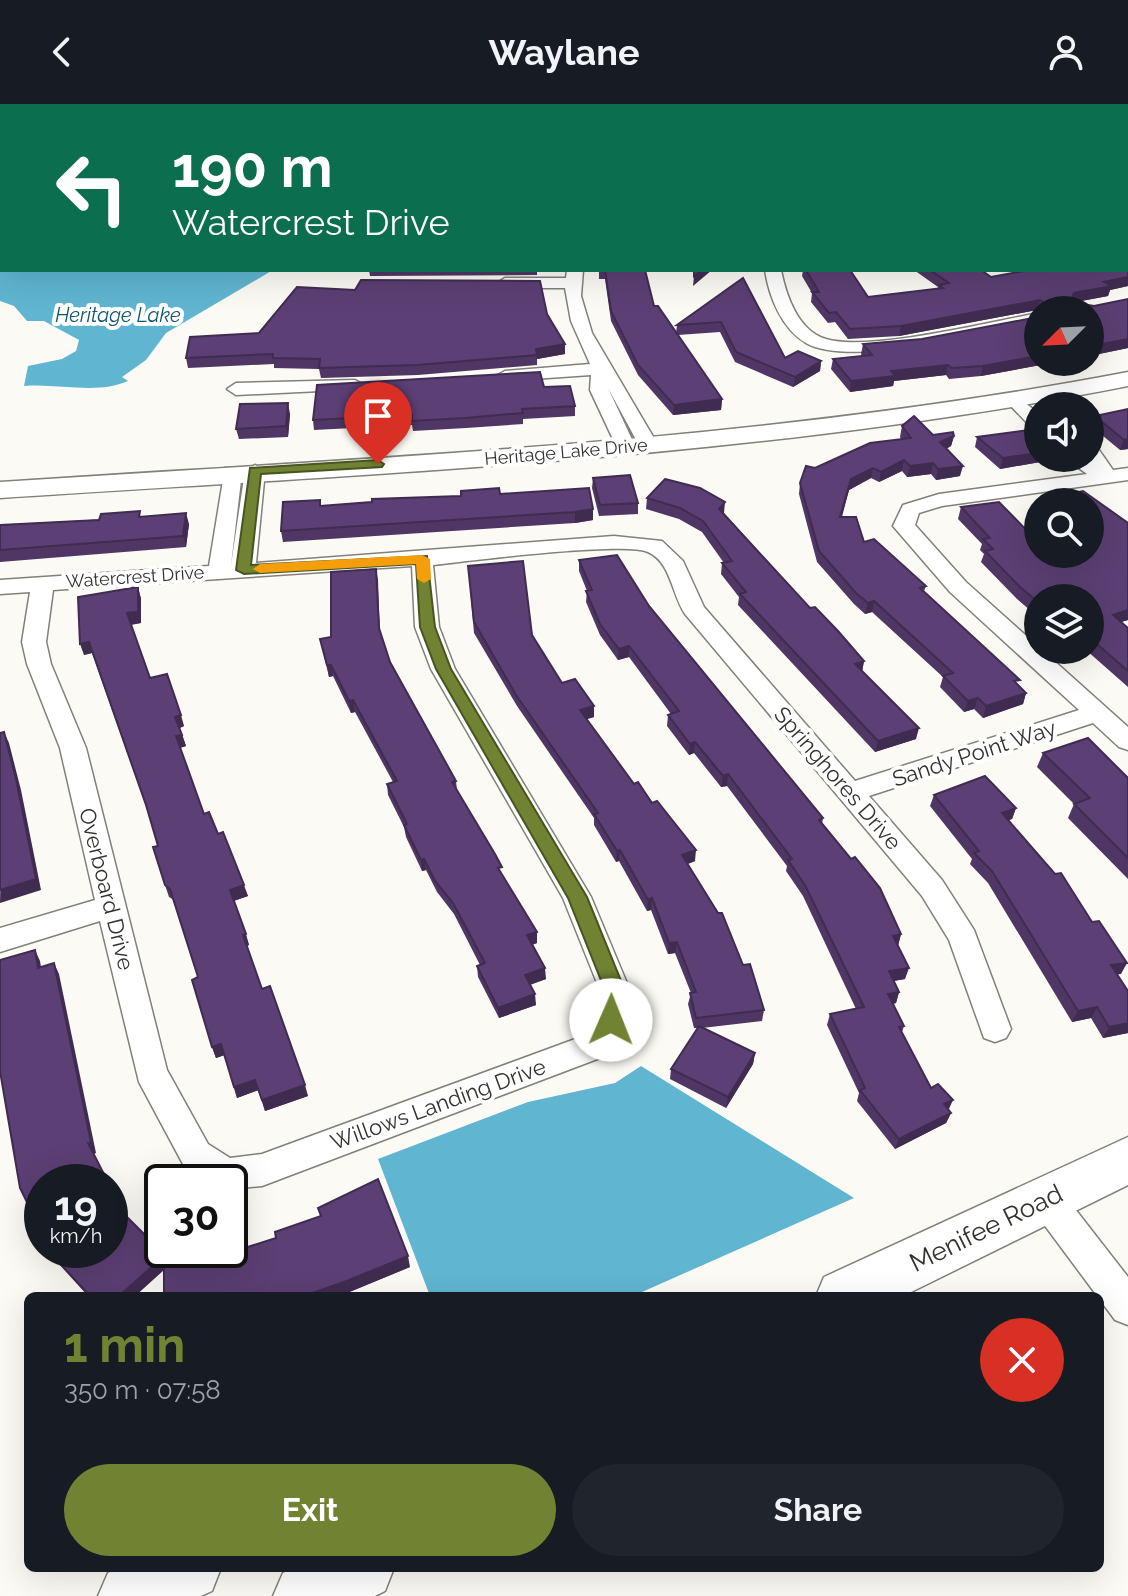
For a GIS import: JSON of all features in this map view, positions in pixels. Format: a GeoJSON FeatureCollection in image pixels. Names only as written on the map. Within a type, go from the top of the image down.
{"type":"FeatureCollection","features":[{"type":"Feature","properties":{"kind":"main road","name":"Menifee Road"},"geometry":{"type":"LineString","coordinates":[[852,1292],[1128,1160]]}},
{"type":"Feature","properties":{"kind":"main road"},"geometry":{"type":"LineString","coordinates":[[131,1596],[181,1572]]}},
{"type":"Feature","properties":{"kind":"main road"},"geometry":{"type":"LineString","coordinates":[[306,1596],[354,1572]]}},
{"type":"Feature","properties":{"kind":"street"},"geometry":{"type":"LineString","coordinates":[[773,272],[775,291],[802,332],[820,343],[842,347],[976,331],[1024,321]]}},
{"type":"Feature","properties":{"kind":"street"},"geometry":{"type":"LineString","coordinates":[[493,283],[574,276],[577,318],[601,369],[618,388],[637,447]]}},
{"type":"Feature","properties":{"kind":"street"},"geometry":{"type":"LineString","coordinates":[[479,378],[601,369]]}},
{"type":"Feature","properties":{"kind":"street","name":"Heritage Lake Drive"},"geometry":{"type":"LineString","coordinates":[[1083,392],[1128,379]]}},
{"type":"Feature","properties":{"kind":"street"},"geometry":{"type":"LineString","coordinates":[[236,389],[373,384]]}},
{"type":"Feature","properties":{"kind":"street","name":"Heritage Lake Drive"},"geometry":{"type":"LineString","coordinates":[[0,490],[243,471],[637,447],[1024,408]]}},
{"type":"Feature","properties":{"kind":"street"},"geometry":{"type":"LineString","coordinates":[[243,471],[244,570]]}},
{"type":"Feature","properties":{"kind":"street"},"geometry":{"type":"LineString","coordinates":[[219,572],[243,471]]}},
{"type":"Feature","properties":{"kind":"street"},"geometry":{"type":"LineString","coordinates":[[1128,495],[1118,476],[939,500],[910,509],[904,526],[958,587],[1128,741]]}},
{"type":"Feature","properties":{"kind":"street","name":"Watercrest Drive"},"geometry":{"type":"LineString","coordinates":[[0,587],[422,559],[614,542],[654,546]]}},
{"type":"Feature","properties":{"kind":"street","name":"Springhores Drive"},"geometry":{"type":"LineString","coordinates":[[654,546],[675,566],[693,609],[932,888],[963,938],[995,1029]]}},
{"type":"Feature","properties":{"kind":"street","name":"Willows Landing Drive"},"geometry":{"type":"LineString","coordinates":[[248,1172],[262,1170],[589,1048],[611,1020],[614,988],[577,897],[443,669],[427,627],[422,559]]}},
{"type":"Feature","properties":{"kind":"street","name":"Overboard Drive"},"geometry":{"type":"LineString","coordinates":[[43,583],[34,642],[39,664],[73,748],[151,1072],[196,1155],[210,1164]]}},
{"type":"Feature","properties":{"kind":"street","name":"Sandy Point Way"},"geometry":{"type":"LineString","coordinates":[[851,792],[1097,713]]}},
{"type":"Feature","properties":{"kind":"street"},"geometry":{"type":"LineString","coordinates":[[0,940],[111,906]]}},
{"type":"Feature","properties":{"kind":"street"},"geometry":{"type":"LineString","coordinates":[[1046,1199],[1128,1307]]}},
{"type":"Feature","properties":{"kind":"water","name":"Heritage Lake"},"geometry":{"type":"Polygon","coordinates":[[[0,272],[270,272],[166,333],[146,360],[122,377],[128,381],[104,387],[24,386],[28,366],[62,359],[76,351],[79,340],[44,321],[27,321],[14,306],[0,301],[0,272]]]}},
{"type":"Feature","properties":{"kind":"water"},"geometry":{"type":"Polygon","coordinates":[[[641,1066],[854,1198],[642,1292],[428,1292],[378,1159],[528,1102],[615,1083],[641,1066]]]}},
{"type":"Feature","properties":{"kind":"building"},"geometry":{"type":"Polygon","coordinates":[[[605,272],[646,272],[654,306],[658,306],[722,399],[674,405],[638,365],[611,311],[605,272]]]}},
{"type":"Feature","properties":{"kind":"building"},"geometry":{"type":"Polygon","coordinates":[[[807,272],[851,272],[868,297],[943,288],[939,285],[949,283],[933,272],[984,272],[991,277],[1018,272],[1128,272],[1128,277],[1104,282],[1112,286],[1074,293],[1073,296],[1024,296],[1024,303],[901,326],[850,329],[836,312],[829,313],[812,292],[819,292],[807,272]]]}},
{"type":"Feature","properties":{"kind":"building"},"geometry":{"type":"Polygon","coordinates":[[[743,278],[785,358],[798,351],[821,361],[795,377],[736,352],[721,322],[677,325],[743,278]]]}},
{"type":"Feature","properties":{"kind":"building"},"geometry":{"type":"Polygon","coordinates":[[[361,280],[540,281],[547,314],[565,344],[536,349],[537,355],[417,365],[319,368],[320,359],[273,358],[273,354],[186,358],[190,337],[259,333],[297,287],[355,290],[361,280]]]}},
{"type":"Feature","properties":{"kind":"building"},"geometry":{"type":"Polygon","coordinates":[[[1128,299],[1128,339],[1104,344],[1104,304],[1128,299]]]}},
{"type":"Feature","properties":{"kind":"building"},"geometry":{"type":"Polygon","coordinates":[[[1024,320],[1024,359],[983,366],[952,368],[948,365],[891,371],[895,376],[851,381],[833,359],[872,355],[863,344],[922,339],[1024,320]]]}},
{"type":"Feature","properties":{"kind":"building"},"geometry":{"type":"Polygon","coordinates":[[[540,372],[544,387],[570,386],[575,406],[412,421],[412,415],[313,420],[317,385],[540,372]]]}},
{"type":"Feature","properties":{"kind":"building"},"geometry":{"type":"Polygon","coordinates":[[[288,403],[286,426],[236,429],[240,404],[288,403]]]}},
{"type":"Feature","properties":{"kind":"building"},"geometry":{"type":"Polygon","coordinates":[[[1128,409],[1128,439],[1124,440],[1104,423],[1104,414],[1128,409]]]}},
{"type":"Feature","properties":{"kind":"building"},"geometry":{"type":"Polygon","coordinates":[[[914,416],[933,435],[953,432],[954,436],[940,442],[963,466],[938,469],[933,463],[910,466],[904,460],[881,472],[873,468],[851,479],[840,517],[856,517],[864,542],[874,539],[926,586],[920,588],[1020,680],[1014,681],[1026,693],[986,706],[978,698],[968,701],[943,676],[953,673],[874,601],[868,603],[856,593],[819,551],[800,483],[806,466],[815,468],[870,443],[911,438],[902,426],[914,416]]]}},
{"type":"Feature","properties":{"kind":"building"},"geometry":{"type":"Polygon","coordinates":[[[1024,431],[1024,455],[1003,458],[977,437],[1024,431]]]}},
{"type":"Feature","properties":{"kind":"building"},"geometry":{"type":"Polygon","coordinates":[[[630,475],[638,503],[600,505],[593,478],[630,475]]]}},
{"type":"Feature","properties":{"kind":"building"},"geometry":{"type":"Polygon","coordinates":[[[665,479],[700,488],[725,502],[719,509],[810,608],[815,607],[838,631],[864,661],[855,664],[919,728],[878,741],[740,594],[746,592],[722,563],[732,561],[703,521],[680,508],[647,498],[665,479]]]}},
{"type":"Feature","properties":{"kind":"building"},"geometry":{"type":"Polygon","coordinates":[[[499,488],[500,494],[589,488],[593,509],[281,531],[283,502],[320,500],[320,506],[372,502],[372,499],[461,496],[461,491],[499,488]]]}},
{"type":"Feature","properties":{"kind":"building"},"geometry":{"type":"Polygon","coordinates":[[[999,502],[1024,528],[1024,568],[1104,568],[1104,506],[1128,523],[1128,610],[1113,615],[1128,628],[1128,671],[1104,650],[1104,584],[1024,584],[1024,590],[985,551],[993,549],[983,539],[990,538],[961,507],[999,502]]]}},
{"type":"Feature","properties":{"kind":"building"},"geometry":{"type":"Polygon","coordinates":[[[140,511],[139,517],[186,513],[183,536],[0,550],[0,525],[99,520],[101,514],[140,511]]]}},
{"type":"Feature","properties":{"kind":"building"},"geometry":{"type":"Polygon","coordinates":[[[617,555],[649,606],[823,818],[819,820],[880,888],[901,934],[893,936],[909,968],[889,971],[899,992],[888,994],[904,1026],[899,1027],[931,1088],[938,1084],[953,1100],[944,1104],[951,1113],[899,1139],[860,1090],[865,1088],[830,1014],[864,1007],[805,885],[788,860],[792,859],[728,774],[723,776],[695,742],[690,744],[668,715],[679,711],[629,646],[619,649],[600,624],[586,591],[592,590],[579,560],[617,555]]]}},
{"type":"Feature","properties":{"kind":"building"},"geometry":{"type":"Polygon","coordinates":[[[523,561],[532,635],[562,683],[575,679],[594,706],[580,710],[634,784],[638,782],[652,803],[657,801],[696,850],[682,855],[718,913],[722,913],[743,965],[750,964],[764,1010],[696,1018],[690,993],[696,992],[677,942],[669,943],[652,898],[648,900],[620,850],[617,851],[594,814],[598,813],[516,695],[474,622],[468,566],[523,561]]]}},
{"type":"Feature","properties":{"kind":"building"},"geometry":{"type":"Polygon","coordinates":[[[376,569],[379,628],[390,662],[456,781],[452,782],[502,867],[498,868],[537,932],[527,935],[545,968],[525,975],[535,994],[498,1008],[477,966],[485,963],[453,903],[435,881],[424,859],[421,860],[404,825],[407,824],[387,784],[397,781],[353,700],[349,701],[331,665],[327,665],[320,639],[331,637],[331,572],[376,569]]]}},
{"type":"Feature","properties":{"kind":"building"},"geometry":{"type":"Polygon","coordinates":[[[138,587],[138,612],[127,613],[150,678],[167,674],[181,715],[175,717],[182,735],[176,736],[204,814],[209,812],[218,834],[223,832],[244,885],[230,890],[246,934],[243,935],[262,989],[270,986],[305,1085],[262,1100],[255,1080],[234,1087],[221,1044],[212,1047],[192,980],[198,977],[153,847],[158,846],[146,805],[89,642],[80,644],[78,597],[138,587]]]}},
{"type":"Feature","properties":{"kind":"building"},"geometry":{"type":"Polygon","coordinates":[[[4,732],[36,879],[0,890],[0,733],[4,732]]]}},
{"type":"Feature","properties":{"kind":"building"},"geometry":{"type":"Polygon","coordinates":[[[1088,738],[1128,778],[1128,858],[1074,804],[1090,798],[1043,753],[1088,738]]]}},
{"type":"Feature","properties":{"kind":"building"},"geometry":{"type":"Polygon","coordinates":[[[985,776],[1016,808],[1002,813],[1055,874],[1061,873],[1092,922],[1099,921],[1127,963],[1111,965],[1128,991],[1128,1023],[1109,1027],[1097,1007],[1078,1011],[992,871],[974,853],[979,851],[934,795],[985,776]]]}},
{"type":"Feature","properties":{"kind":"building"},"geometry":{"type":"Polygon","coordinates":[[[35,950],[38,968],[54,963],[91,1142],[88,1143],[99,1164],[24,1164],[24,1196],[0,1071],[0,960],[35,950]]]}},
{"type":"Feature","properties":{"kind":"building"},"geometry":{"type":"Polygon","coordinates":[[[699,1026],[755,1053],[728,1097],[671,1069],[699,1026]]]}},
{"type":"Feature","properties":{"kind":"building"},"geometry":{"type":"Polygon","coordinates":[[[378,1179],[408,1256],[315,1292],[164,1292],[164,1268],[248,1268],[248,1247],[276,1238],[275,1232],[321,1216],[318,1208],[378,1179]]]}},
{"type":"Feature","properties":{"kind":"building"},"geometry":{"type":"Polygon","coordinates":[[[128,1218],[144,1234],[144,1268],[150,1268],[123,1292],[86,1292],[64,1268],[128,1268],[128,1218]]]}},
{"type":"Feature","properties":{"kind":"slow traffic"},"geometry":{"type":"LineString","coordinates":[[260,569],[422,559],[424,579]]}},
{"type":"Feature","properties":{"kind":"route"},"geometry":{"type":"LineString","coordinates":[[378,464],[255,471],[249,547],[244,570],[422,559],[427,627],[443,669],[577,897],[614,988],[611,1020]]}}]}
